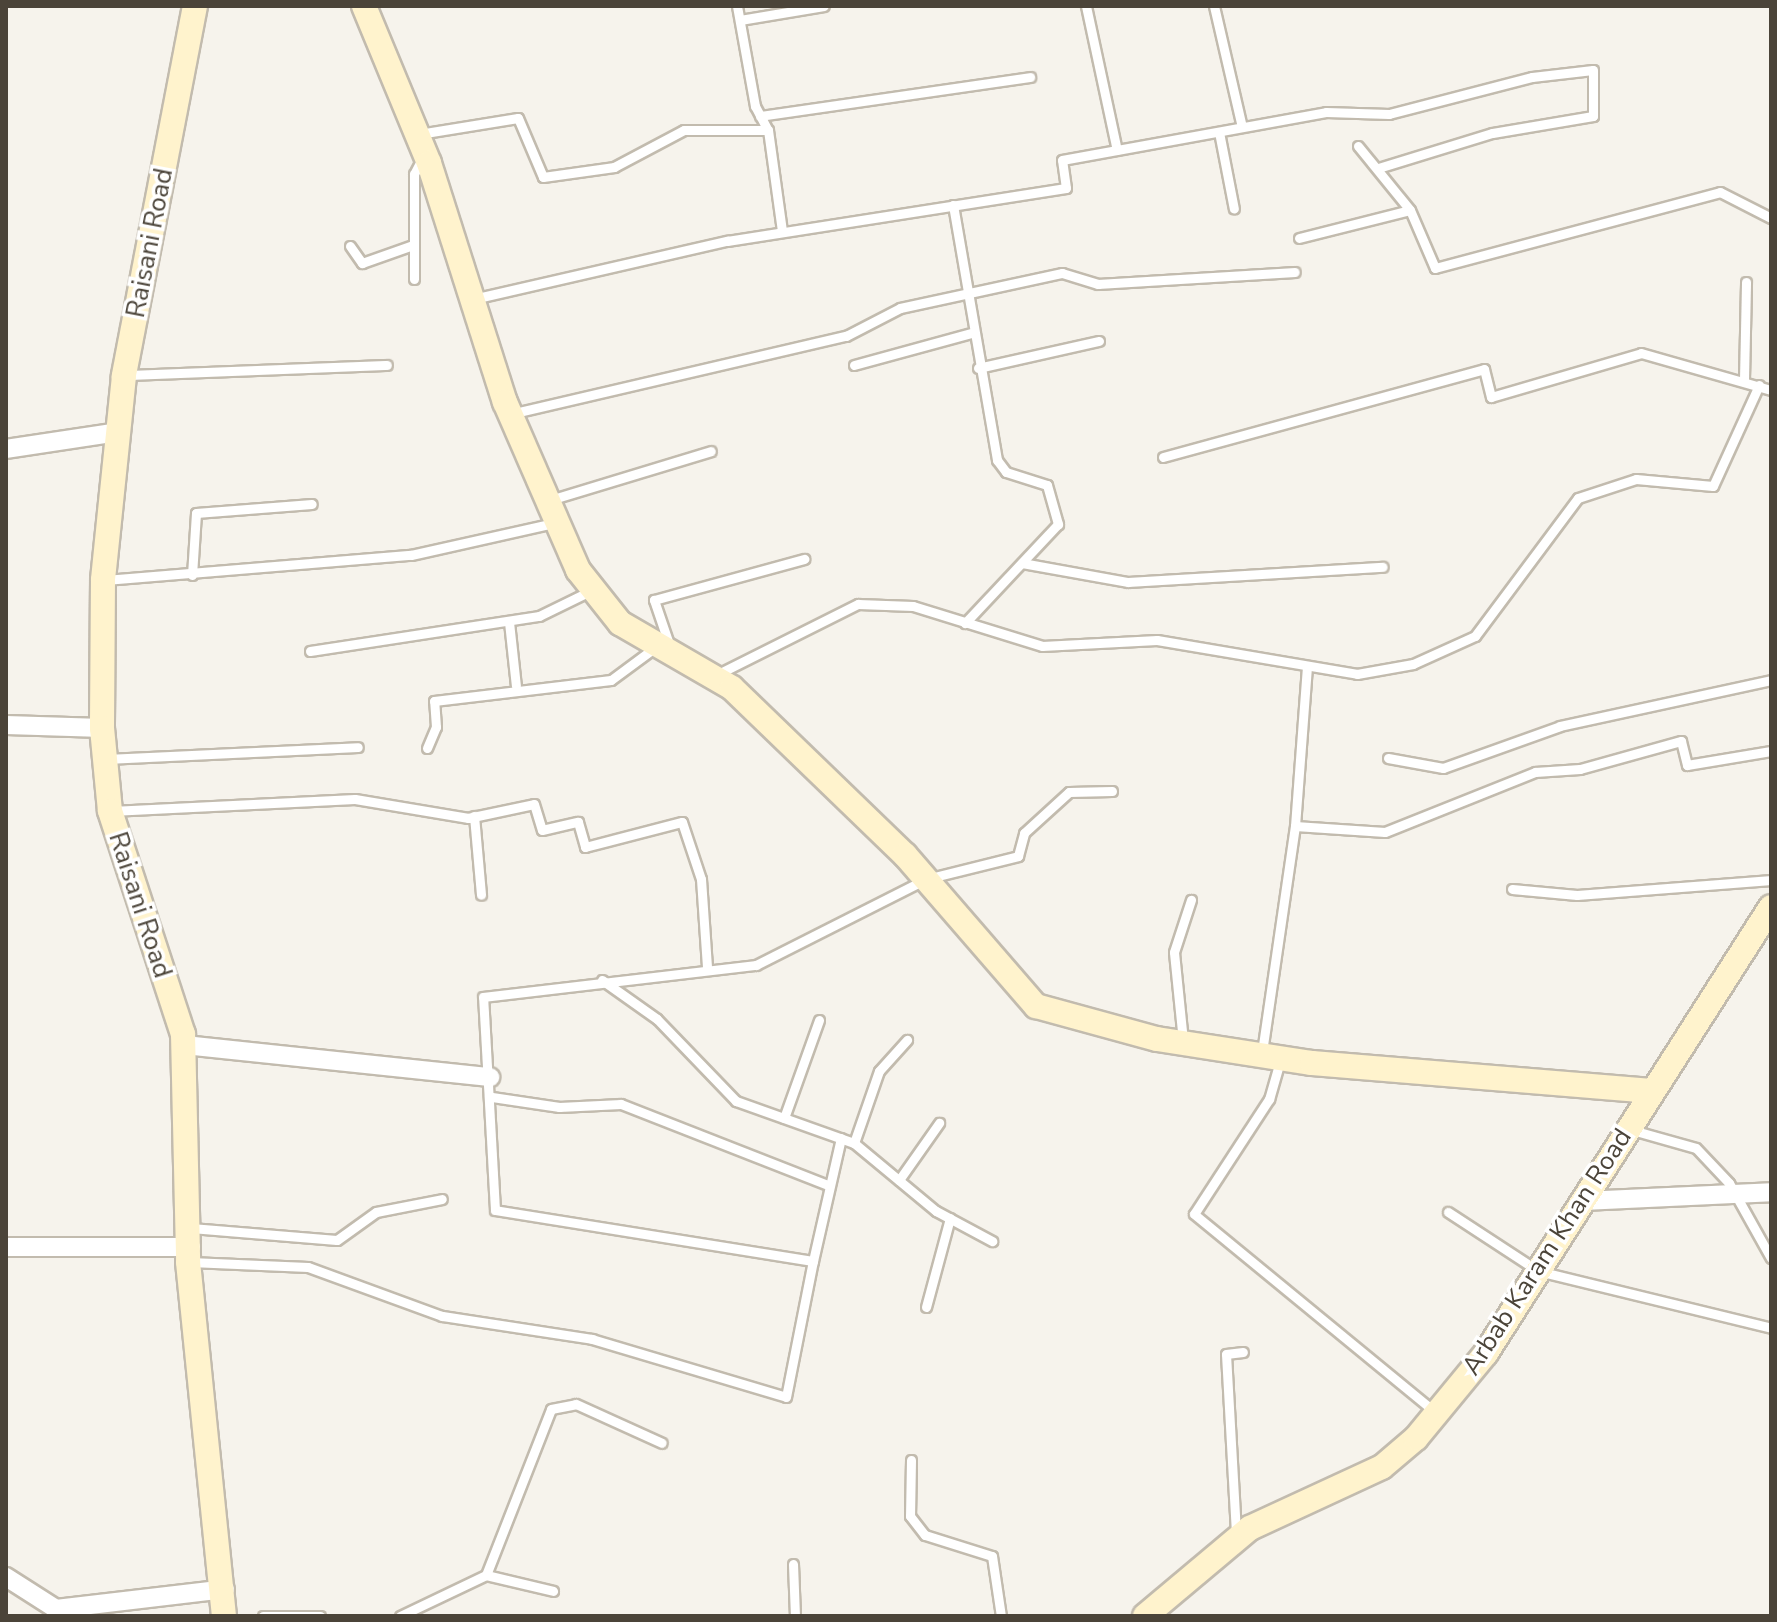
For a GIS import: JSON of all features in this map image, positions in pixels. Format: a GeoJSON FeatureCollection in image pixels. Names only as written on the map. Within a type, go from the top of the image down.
{"type":"FeatureCollection","features":[{"type":"Feature","properties":{"kind":"main road","name":"Raisani Road"},"geometry":{"type":"LineString","coordinates":[[195,6],[124,376],[103,580],[102,728],[110,811],[184,1045],[190,1246],[225,1589],[224,1616]]}},
{"type":"Feature","properties":{"kind":"main road"},"geometry":{"type":"LineString","coordinates":[[364,6],[422,144],[510,414],[552,511],[594,590],[620,623],[714,677],[926,879],[1036,1006],[1183,1042],[1271,1056],[1652,1091]]}},
{"type":"Feature","properties":{"kind":"main road","name":"Arbab Karam Khan Road"},"geometry":{"type":"LineString","coordinates":[[1146,1616],[1237,1539],[1382,1467],[1436,1414],[1538,1271],[1771,907]]}},
{"type":"Feature","properties":{"kind":"street"},"geometry":{"type":"LineString","coordinates":[[6,449],[119,432]]}},
{"type":"Feature","properties":{"kind":"street"},"geometry":{"type":"LineString","coordinates":[[6,725],[102,728]]}},
{"type":"Feature","properties":{"kind":"street"},"geometry":{"type":"LineString","coordinates":[[184,1045],[490,1077]]}},
{"type":"Feature","properties":{"kind":"street"},"geometry":{"type":"LineString","coordinates":[[1583,1201],[1771,1192]]}},
{"type":"Feature","properties":{"kind":"street"},"geometry":{"type":"LineString","coordinates":[[6,1247],[190,1246]]}},
{"type":"Feature","properties":{"kind":"street"},"geometry":{"type":"LineString","coordinates":[[6,1577],[56,1609],[225,1589]]}},
{"type":"Feature","properties":{"kind":"lane"},"geometry":{"type":"LineString","coordinates":[[737,6],[760,116],[768,130],[782,231]]}},
{"type":"Feature","properties":{"kind":"lane"},"geometry":{"type":"LineString","coordinates":[[740,20],[824,6]]}},
{"type":"Feature","properties":{"kind":"lane"},"geometry":{"type":"LineString","coordinates":[[1086,6],[1117,150]]}},
{"type":"Feature","properties":{"kind":"lane"},"geometry":{"type":"LineString","coordinates":[[1214,6],[1242,127]]}},
{"type":"Feature","properties":{"kind":"lane"},"geometry":{"type":"LineString","coordinates":[[473,299],[782,231],[1066,188],[1062,160],[1326,112],[1389,114],[1532,77],[1593,70],[1593,116],[1492,133],[1378,168]]}},
{"type":"Feature","properties":{"kind":"lane"},"geometry":{"type":"LineString","coordinates":[[760,116],[1030,77]]}},
{"type":"Feature","properties":{"kind":"lane"},"geometry":{"type":"LineString","coordinates":[[414,279],[414,174],[422,144],[518,118],[543,177],[614,167],[684,130],[768,130]]}},
{"type":"Feature","properties":{"kind":"lane"},"geometry":{"type":"LineString","coordinates":[[1219,132],[1234,209]]}},
{"type":"Feature","properties":{"kind":"lane"},"geometry":{"type":"LineString","coordinates":[[1358,146],[1410,210],[1435,268],[1720,192],[1771,218]]}},
{"type":"Feature","properties":{"kind":"lane"},"geometry":{"type":"LineString","coordinates":[[953,205],[963,294],[997,460],[1006,472],[1047,485],[1058,524],[965,623]]}},
{"type":"Feature","properties":{"kind":"lane"},"geometry":{"type":"LineString","coordinates":[[1299,238],[1410,210]]}},
{"type":"Feature","properties":{"kind":"lane"},"geometry":{"type":"LineString","coordinates":[[350,246],[362,263],[413,245]]}},
{"type":"Feature","properties":{"kind":"lane"},"geometry":{"type":"LineString","coordinates":[[510,414],[846,336],[900,308],[1062,273],[1098,284],[1295,272]]}},
{"type":"Feature","properties":{"kind":"lane"},"geometry":{"type":"LineString","coordinates":[[1744,379],[1746,282]]}},
{"type":"Feature","properties":{"kind":"lane"},"geometry":{"type":"LineString","coordinates":[[854,365],[971,333]]}},
{"type":"Feature","properties":{"kind":"lane"},"geometry":{"type":"LineString","coordinates":[[978,368],[1099,341]]}},
{"type":"Feature","properties":{"kind":"lane"},"geometry":{"type":"LineString","coordinates":[[1163,457],[1484,369],[1491,397],[1641,353],[1744,379],[1771,390]]}},
{"type":"Feature","properties":{"kind":"lane"},"geometry":{"type":"LineString","coordinates":[[124,376],[387,365]]}},
{"type":"Feature","properties":{"kind":"lane"},"geometry":{"type":"LineString","coordinates":[[714,677],[858,604],[913,606],[1042,646],[1157,640],[1357,674],[1413,664],[1475,636],[1578,498],[1636,479],[1713,486],[1759,385]]}},
{"type":"Feature","properties":{"kind":"lane"},"geometry":{"type":"LineString","coordinates":[[103,580],[411,555],[552,511],[711,451]]}},
{"type":"Feature","properties":{"kind":"lane"},"geometry":{"type":"LineString","coordinates":[[192,575],[196,513],[312,504]]}},
{"type":"Feature","properties":{"kind":"lane"},"geometry":{"type":"LineString","coordinates":[[427,748],[436,727],[434,701],[516,686],[611,680],[666,648],[654,600],[804,559]]}},
{"type":"Feature","properties":{"kind":"lane"},"geometry":{"type":"LineString","coordinates":[[1022,563],[1128,582],[1383,567]]}},
{"type":"Feature","properties":{"kind":"lane"},"geometry":{"type":"LineString","coordinates":[[310,651],[509,622],[594,590]]}},
{"type":"Feature","properties":{"kind":"lane"},"geometry":{"type":"LineString","coordinates":[[509,622],[516,686]]}},
{"type":"Feature","properties":{"kind":"lane"},"geometry":{"type":"LineString","coordinates":[[1307,666],[1269,1099],[1194,1214],[1436,1414]]}},
{"type":"Feature","properties":{"kind":"lane"},"geometry":{"type":"LineString","coordinates":[[1388,758],[1443,768],[1465,764],[1560,726],[1771,680]]}},
{"type":"Feature","properties":{"kind":"lane"},"geometry":{"type":"LineString","coordinates":[[1295,826],[1385,832],[1535,772],[1580,769],[1681,741],[1687,765],[1771,751]]}},
{"type":"Feature","properties":{"kind":"lane"},"geometry":{"type":"LineString","coordinates":[[106,759],[358,747]]}},
{"type":"Feature","properties":{"kind":"lane"},"geometry":{"type":"LineString","coordinates":[[813,1261],[495,1210],[492,1097],[483,997],[602,980],[756,965],[926,879],[1018,856],[1024,833],[1069,792],[1112,791]]}},
{"type":"Feature","properties":{"kind":"lane"},"geometry":{"type":"LineString","coordinates":[[110,811],[355,799],[474,816],[534,804],[542,830],[578,822],[585,847],[682,822],[701,879],[707,968]]}},
{"type":"Feature","properties":{"kind":"lane"},"geometry":{"type":"LineString","coordinates":[[474,816],[481,895]]}},
{"type":"Feature","properties":{"kind":"lane"},"geometry":{"type":"LineString","coordinates":[[1512,889],[1577,895],[1771,880]]}},
{"type":"Feature","properties":{"kind":"lane"},"geometry":{"type":"LineString","coordinates":[[1183,1042],[1174,952],[1191,900]]}},
{"type":"Feature","properties":{"kind":"lane"},"geometry":{"type":"LineString","coordinates":[[602,980],[657,1019],[736,1101],[854,1143],[950,1218],[992,1241]]}},
{"type":"Feature","properties":{"kind":"lane"},"geometry":{"type":"LineString","coordinates":[[784,1118],[819,1020]]}},
{"type":"Feature","properties":{"kind":"lane"},"geometry":{"type":"LineString","coordinates":[[854,1143],[879,1071],[907,1040]]}},
{"type":"Feature","properties":{"kind":"lane"},"geometry":{"type":"LineString","coordinates":[[492,1097],[559,1107],[621,1104],[828,1185]]}},
{"type":"Feature","properties":{"kind":"lane"},"geometry":{"type":"LineString","coordinates":[[899,1180],[939,1123]]}},
{"type":"Feature","properties":{"kind":"lane"},"geometry":{"type":"LineString","coordinates":[[1629,1129],[1696,1148],[1736,1196],[1771,1258]]}},
{"type":"Feature","properties":{"kind":"lane"},"geometry":{"type":"LineString","coordinates":[[190,1246],[308,1267],[442,1316],[592,1339],[786,1397],[828,1185],[841,1138]]}},
{"type":"Feature","properties":{"kind":"lane"},"geometry":{"type":"LineString","coordinates":[[190,1246],[337,1240],[376,1212],[442,1199]]}},
{"type":"Feature","properties":{"kind":"lane"},"geometry":{"type":"LineString","coordinates":[[1448,1212],[1538,1271],[1771,1328]]}},
{"type":"Feature","properties":{"kind":"lane"},"geometry":{"type":"LineString","coordinates":[[926,1307],[950,1218]]}},
{"type":"Feature","properties":{"kind":"lane"},"geometry":{"type":"LineString","coordinates":[[1237,1539],[1226,1354],[1243,1352]]}},
{"type":"Feature","properties":{"kind":"lane"},"geometry":{"type":"LineString","coordinates":[[486,1575],[551,1409],[576,1404],[662,1443]]}},
{"type":"Feature","properties":{"kind":"lane"},"geometry":{"type":"LineString","coordinates":[[911,1460],[910,1516],[925,1535],[992,1556],[1001,1616]]}},
{"type":"Feature","properties":{"kind":"lane"},"geometry":{"type":"LineString","coordinates":[[793,1564],[795,1616]]}},
{"type":"Feature","properties":{"kind":"lane"},"geometry":{"type":"LineString","coordinates":[[400,1616],[486,1575],[553,1591]]}},
{"type":"Feature","properties":{"kind":"lane"},"geometry":{"type":"LineString","coordinates":[[263,1616],[320,1616]]}}]}
